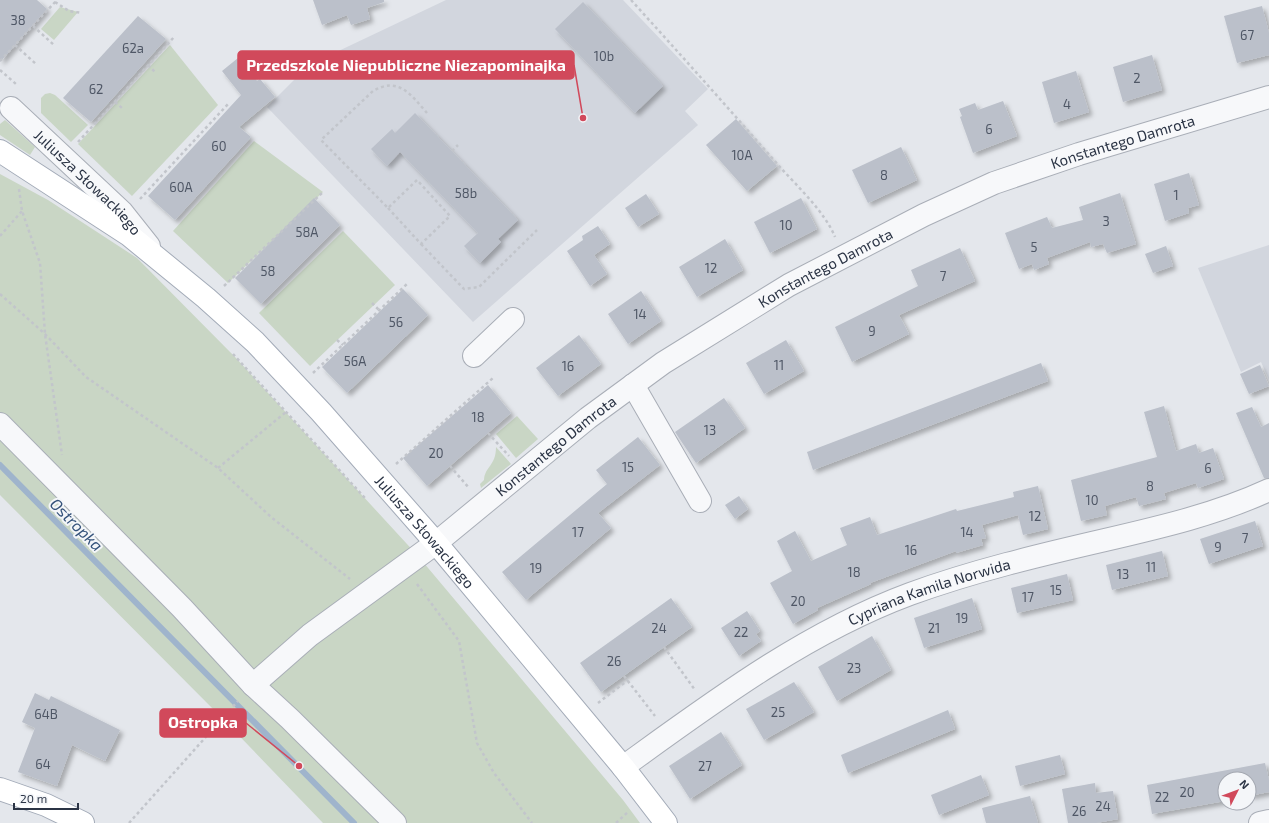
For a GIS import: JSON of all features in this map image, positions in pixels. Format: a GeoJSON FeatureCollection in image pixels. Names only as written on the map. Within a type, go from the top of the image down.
{"type":"FeatureCollection","features":[{"type":"Feature","properties":{"kind":"main road","name":"Juliusza Słowackiego"},"geometry":{"type":"LineString","coordinates":[[0,150],[129,235],[162,260],[255,342],[321,412],[436,543],[623,767],[666,823]]}},
{"type":"Feature","properties":{"kind":"main road"},"geometry":{"type":"LineString","coordinates":[[0,789],[46,805],[83,823]]}},
{"type":"Feature","properties":{"kind":"street","name":"Konstantego Damrota"},"geometry":{"type":"LineString","coordinates":[[248,690],[310,635],[436,543],[588,418],[663,363],[789,285],[960,198],[1023,172],[1269,97]]}},
{"type":"Feature","properties":{"kind":"street","name":"Juliusza Słowackiego"},"geometry":{"type":"LineString","coordinates":[[5,111],[122,212],[162,260]]}},
{"type":"Feature","properties":{"kind":"street"},"geometry":{"type":"LineString","coordinates":[[474,356],[513,319]]}},
{"type":"Feature","properties":{"kind":"street"},"geometry":{"type":"LineString","coordinates":[[633,385],[700,501]]}},
{"type":"Feature","properties":{"kind":"street"},"geometry":{"type":"LineString","coordinates":[[0,424],[182,608],[248,690],[290,719],[395,823]]}},
{"type":"Feature","properties":{"kind":"street","name":"Cypriana Kamila Norwida"},"geometry":{"type":"LineString","coordinates":[[623,767],[719,698],[800,647],[831,630],[886,604],[917,592],[986,570],[1180,522],[1229,506],[1269,490]]}},
{"type":"Feature","properties":{"kind":"street"},"geometry":{"type":"LineString","coordinates":[[1260,823],[1269,821]]}},
{"type":"Feature","properties":{"kind":"path"},"geometry":{"type":"LineString","coordinates":[[631,0],[727,105],[801,191],[832,230],[836,238]]}},
{"type":"Feature","properties":{"kind":"path"},"geometry":{"type":"LineString","coordinates":[[0,61],[56,1],[69,11],[82,13]]}},
{"type":"Feature","properties":{"kind":"path"},"geometry":{"type":"LineString","coordinates":[[33,26],[54,44]]}},
{"type":"Feature","properties":{"kind":"path"},"geometry":{"type":"LineString","coordinates":[[77,142],[175,36]]}},
{"type":"Feature","properties":{"kind":"path"},"geometry":{"type":"LineString","coordinates":[[15,45],[36,64]]}},
{"type":"Feature","properties":{"kind":"path"},"geometry":{"type":"LineString","coordinates":[[148,65],[156,73]]}},
{"type":"Feature","properties":{"kind":"path"},"geometry":{"type":"LineString","coordinates":[[0,70],[16,84]]}},
{"type":"Feature","properties":{"kind":"path"},"geometry":{"type":"LineString","coordinates":[[427,113],[406,90],[390,85],[382,86],[373,91],[321,140],[388,208],[464,289],[479,287],[537,230]]}},
{"type":"Feature","properties":{"kind":"path"},"geometry":{"type":"LineString","coordinates":[[114,102],[122,108]]}},
{"type":"Feature","properties":{"kind":"path"},"geometry":{"type":"LineString","coordinates":[[139,201],[228,103]]}},
{"type":"Feature","properties":{"kind":"path"},"geometry":{"type":"LineString","coordinates":[[452,151],[458,145]]}},
{"type":"Feature","properties":{"kind":"path"},"geometry":{"type":"LineString","coordinates":[[388,208],[417,180],[450,216],[421,244]]}},
{"type":"Feature","properties":{"kind":"path"},"geometry":{"type":"LineString","coordinates":[[19,185],[22,211],[40,263],[45,334],[67,492]]}},
{"type":"Feature","properties":{"kind":"path"},"geometry":{"type":"LineString","coordinates":[[221,289],[323,192]]}},
{"type":"Feature","properties":{"kind":"path"},"geometry":{"type":"LineString","coordinates":[[0,236],[22,211]]}},
{"type":"Feature","properties":{"kind":"path"},"geometry":{"type":"LineString","coordinates":[[308,377],[408,283]]}},
{"type":"Feature","properties":{"kind":"path"},"geometry":{"type":"LineString","coordinates":[[0,294],[45,334],[86,377],[218,468],[271,517],[368,592]]}},
{"type":"Feature","properties":{"kind":"path"},"geometry":{"type":"LineString","coordinates":[[372,303],[379,310]]}},
{"type":"Feature","properties":{"kind":"path"},"geometry":{"type":"LineString","coordinates":[[338,340],[343,345]]}},
{"type":"Feature","properties":{"kind":"path"},"geometry":{"type":"LineString","coordinates":[[230,351],[366,500]]}},
{"type":"Feature","properties":{"kind":"path"},"geometry":{"type":"LineString","coordinates":[[391,468],[493,378]]}},
{"type":"Feature","properties":{"kind":"path"},"geometry":{"type":"LineString","coordinates":[[218,468],[286,412]]}},
{"type":"Feature","properties":{"kind":"path"},"geometry":{"type":"LineString","coordinates":[[488,432],[514,462]]}},
{"type":"Feature","properties":{"kind":"path"},"geometry":{"type":"LineString","coordinates":[[450,466],[470,489]]}},
{"type":"Feature","properties":{"kind":"path"},"geometry":{"type":"LineString","coordinates":[[404,567],[459,641],[477,743],[494,773],[532,823]]}},
{"type":"Feature","properties":{"kind":"path"},"geometry":{"type":"LineString","coordinates":[[664,647],[697,692]]}},
{"type":"Feature","properties":{"kind":"path"},"geometry":{"type":"LineString","coordinates":[[624,676],[658,721]]}},
{"type":"Feature","properties":{"kind":"path"},"geometry":{"type":"LineString","coordinates":[[593,706],[628,680]]}},
{"type":"Feature","properties":{"kind":"path"},"geometry":{"type":"LineString","coordinates":[[130,823],[221,717],[248,690]]}},
{"type":"Feature","properties":{"kind":"path"},"geometry":{"type":"LineString","coordinates":[[616,823],[630,810]]}},
{"type":"Feature","properties":{"kind":"shaded area"},"geometry":{"type":"Polygon","coordinates":[[[446,0],[623,0],[708,89],[685,111],[698,125],[473,322],[267,107],[309,65],[446,0]]]}},
{"type":"Feature","properties":{"kind":"shaded area"},"geometry":{"type":"Polygon","coordinates":[[[1269,245],[1269,380],[1261,362],[1241,372],[1198,268],[1269,245]]]}},
{"type":"Feature","properties":{"kind":"green space"},"geometry":{"type":"Polygon","coordinates":[[[60,7],[78,12],[54,40],[41,29],[60,7]]]}},
{"type":"Feature","properties":{"kind":"green space"},"geometry":{"type":"Polygon","coordinates":[[[170,45],[218,105],[132,196],[78,144],[170,45]]]}},
{"type":"Feature","properties":{"kind":"green space"},"geometry":{"type":"Polygon","coordinates":[[[50,93],[55,95],[88,125],[71,142],[41,113],[41,98],[45,94],[50,93]]]}},
{"type":"Feature","properties":{"kind":"green space"},"geometry":{"type":"Polygon","coordinates":[[[5,120],[35,147],[30,155],[0,135],[0,124],[5,120]]]}},
{"type":"Feature","properties":{"kind":"green space"},"geometry":{"type":"Polygon","coordinates":[[[254,141],[323,192],[228,283],[173,231],[254,141]]]}},
{"type":"Feature","properties":{"kind":"green space"},"geometry":{"type":"Polygon","coordinates":[[[0,174],[48,200],[137,258],[235,357],[418,556],[623,800],[640,823],[323,823],[221,717],[0,495],[0,174]]]}},
{"type":"Feature","properties":{"kind":"green space"},"geometry":{"type":"Polygon","coordinates":[[[343,231],[395,285],[310,366],[259,313],[343,231]]]}},
{"type":"Feature","properties":{"kind":"green space"},"geometry":{"type":"Polygon","coordinates":[[[517,416],[538,439],[516,458],[496,434],[517,416]]]}},
{"type":"Feature","properties":{"kind":"green space"},"geometry":{"type":"Polygon","coordinates":[[[496,447],[511,464],[481,488],[480,484],[484,480],[486,472],[494,458],[496,447]]]}},
{"type":"Feature","properties":{"kind":"building"},"geometry":{"type":"Polygon","coordinates":[[[0,0],[37,0],[47,9],[0,62],[0,0]]]}},
{"type":"Feature","properties":{"kind":"building"},"geometry":{"type":"Polygon","coordinates":[[[313,0],[384,0],[384,2],[367,8],[370,19],[351,25],[347,15],[322,25],[313,0]]]}},
{"type":"Feature","properties":{"kind":"building"},"geometry":{"type":"Polygon","coordinates":[[[583,2],[663,86],[635,113],[555,29],[583,2]]]}},
{"type":"Feature","properties":{"kind":"building"},"geometry":{"type":"Polygon","coordinates":[[[1262,6],[1269,33],[1269,55],[1237,63],[1224,16],[1262,6]]]}},
{"type":"Feature","properties":{"kind":"building"},"geometry":{"type":"Polygon","coordinates":[[[138,16],[166,39],[91,122],[63,98],[138,16]]]}},
{"type":"Feature","properties":{"kind":"building"},"geometry":{"type":"Polygon","coordinates":[[[1152,55],[1162,90],[1123,102],[1113,67],[1152,55]]]}},
{"type":"Feature","properties":{"kind":"building"},"geometry":{"type":"Polygon","coordinates":[[[238,58],[257,81],[260,79],[275,97],[239,127],[251,137],[175,220],[148,196],[241,95],[222,71],[238,58]]]}},
{"type":"Feature","properties":{"kind":"building"},"geometry":{"type":"Polygon","coordinates":[[[1076,71],[1089,112],[1054,123],[1042,82],[1076,71]]]}},
{"type":"Feature","properties":{"kind":"building"},"geometry":{"type":"Polygon","coordinates":[[[1003,101],[1017,136],[973,153],[960,117],[962,116],[959,109],[975,103],[978,110],[1003,101]]]}},
{"type":"Feature","properties":{"kind":"building"},"geometry":{"type":"Polygon","coordinates":[[[415,113],[518,220],[498,239],[501,242],[480,263],[464,246],[478,233],[400,152],[387,166],[371,149],[392,129],[395,133],[415,113]]]}},
{"type":"Feature","properties":{"kind":"building"},"geometry":{"type":"Polygon","coordinates":[[[736,119],[777,166],[747,191],[706,145],[736,119]]]}},
{"type":"Feature","properties":{"kind":"building"},"geometry":{"type":"Polygon","coordinates":[[[901,147],[917,180],[868,203],[852,170],[901,147]]]}},
{"type":"Feature","properties":{"kind":"building"},"geometry":{"type":"Polygon","coordinates":[[[1189,173],[1199,205],[1188,208],[1189,213],[1165,221],[1154,184],[1189,173]]]}},
{"type":"Feature","properties":{"kind":"building"},"geometry":{"type":"Polygon","coordinates":[[[1120,193],[1136,244],[1107,253],[1103,244],[1091,247],[1090,242],[1047,258],[1049,264],[1034,270],[1032,264],[1019,269],[1005,233],[1047,217],[1052,228],[1083,220],[1079,207],[1120,193]]]}},
{"type":"Feature","properties":{"kind":"building"},"geometry":{"type":"Polygon","coordinates":[[[646,194],[659,214],[638,227],[625,208],[646,194]]]}},
{"type":"Feature","properties":{"kind":"building"},"geometry":{"type":"Polygon","coordinates":[[[314,198],[340,225],[261,304],[235,278],[314,198]]]}},
{"type":"Feature","properties":{"kind":"building"},"geometry":{"type":"Polygon","coordinates":[[[801,198],[817,229],[770,253],[754,222],[801,198]]]}},
{"type":"Feature","properties":{"kind":"building"},"geometry":{"type":"Polygon","coordinates":[[[598,226],[610,244],[594,255],[607,274],[590,286],[567,251],[583,240],[582,236],[598,226]]]}},
{"type":"Feature","properties":{"kind":"building"},"geometry":{"type":"Polygon","coordinates":[[[725,239],[743,270],[697,297],[679,267],[725,239]]]}},
{"type":"Feature","properties":{"kind":"building"},"geometry":{"type":"Polygon","coordinates":[[[1166,246],[1173,266],[1153,273],[1145,254],[1166,246]]]}},
{"type":"Feature","properties":{"kind":"building"},"geometry":{"type":"Polygon","coordinates":[[[960,248],[975,281],[899,315],[909,334],[852,362],[835,327],[918,286],[911,270],[960,248]]]}},
{"type":"Feature","properties":{"kind":"building"},"geometry":{"type":"Polygon","coordinates":[[[403,289],[428,315],[347,393],[322,367],[403,289]]]}},
{"type":"Feature","properties":{"kind":"building"},"geometry":{"type":"Polygon","coordinates":[[[641,291],[661,321],[628,344],[608,314],[641,291]]]}},
{"type":"Feature","properties":{"kind":"building"},"geometry":{"type":"Polygon","coordinates":[[[579,335],[601,364],[558,396],[536,368],[579,335]]]}},
{"type":"Feature","properties":{"kind":"building"},"geometry":{"type":"Polygon","coordinates":[[[786,340],[804,371],[764,394],[746,363],[786,340]]]}},
{"type":"Feature","properties":{"kind":"building"},"geometry":{"type":"Polygon","coordinates":[[[1041,363],[1048,381],[813,470],[807,452],[1041,363]]]}},
{"type":"Feature","properties":{"kind":"building"},"geometry":{"type":"Polygon","coordinates":[[[1260,365],[1269,386],[1249,394],[1240,374],[1260,365]]]}},
{"type":"Feature","properties":{"kind":"building"},"geometry":{"type":"Polygon","coordinates":[[[488,385],[511,413],[427,486],[403,458],[488,385]]]}},
{"type":"Feature","properties":{"kind":"building"},"geometry":{"type":"Polygon","coordinates":[[[724,398],[745,428],[696,463],[675,432],[724,398]]]}},
{"type":"Feature","properties":{"kind":"building"},"geometry":{"type":"Polygon","coordinates":[[[1164,406],[1176,451],[1196,444],[1199,453],[1213,448],[1224,479],[1198,488],[1196,483],[1164,493],[1166,499],[1139,506],[1136,497],[1105,506],[1107,515],[1081,521],[1071,480],[1157,457],[1144,412],[1164,406]]]}},
{"type":"Feature","properties":{"kind":"building"},"geometry":{"type":"Polygon","coordinates":[[[1252,407],[1261,427],[1269,423],[1269,478],[1264,478],[1236,413],[1252,407]]]}},
{"type":"Feature","properties":{"kind":"building"},"geometry":{"type":"Polygon","coordinates":[[[638,437],[660,465],[598,513],[611,528],[526,600],[502,572],[607,484],[596,470],[638,437]]]}},
{"type":"Feature","properties":{"kind":"building"},"geometry":{"type":"Polygon","coordinates":[[[1038,486],[1048,529],[1023,535],[1018,515],[982,525],[986,538],[981,539],[983,545],[956,553],[956,551],[870,583],[871,584],[817,608],[818,610],[793,624],[770,583],[792,571],[777,541],[795,531],[811,561],[847,545],[840,528],[870,517],[877,535],[956,509],[957,511],[1014,497],[1013,492],[1038,486]]]}},
{"type":"Feature","properties":{"kind":"building"},"geometry":{"type":"Polygon","coordinates":[[[739,496],[748,509],[735,519],[725,505],[739,496]]]}},
{"type":"Feature","properties":{"kind":"building"},"geometry":{"type":"Polygon","coordinates":[[[1255,521],[1263,546],[1209,564],[1200,539],[1255,521]]]}},
{"type":"Feature","properties":{"kind":"building"},"geometry":{"type":"Polygon","coordinates":[[[1162,551],[1168,576],[1112,590],[1106,565],[1162,551]]]}},
{"type":"Feature","properties":{"kind":"building"},"geometry":{"type":"Polygon","coordinates":[[[1067,574],[1073,600],[1017,613],[1011,588],[1067,574]]]}},
{"type":"Feature","properties":{"kind":"building"},"geometry":{"type":"Polygon","coordinates":[[[671,598],[692,627],[601,692],[580,663],[671,598]]]}},
{"type":"Feature","properties":{"kind":"building"},"geometry":{"type":"Polygon","coordinates":[[[972,598],[982,629],[924,648],[914,618],[972,598]]]}},
{"type":"Feature","properties":{"kind":"building"},"geometry":{"type":"Polygon","coordinates":[[[747,611],[760,631],[756,634],[761,641],[739,656],[721,628],[747,611]]]}},
{"type":"Feature","properties":{"kind":"building"},"geometry":{"type":"Polygon","coordinates":[[[872,636],[891,670],[837,701],[818,667],[872,636]]]}},
{"type":"Feature","properties":{"kind":"building"},"geometry":{"type":"Polygon","coordinates":[[[794,682],[814,712],[764,740],[746,709],[794,682]]]}},
{"type":"Feature","properties":{"kind":"building"},"geometry":{"type":"Polygon","coordinates":[[[35,693],[49,700],[51,696],[120,730],[105,761],[72,745],[57,786],[18,772],[35,728],[22,722],[35,693]]]}},
{"type":"Feature","properties":{"kind":"building"},"geometry":{"type":"Polygon","coordinates":[[[948,710],[955,729],[848,773],[841,755],[948,710]]]}},
{"type":"Feature","properties":{"kind":"building"},"geometry":{"type":"Polygon","coordinates":[[[721,732],[742,765],[690,799],[669,766],[721,732]]]}},
{"type":"Feature","properties":{"kind":"building"},"geometry":{"type":"Polygon","coordinates":[[[1060,755],[1065,774],[1020,786],[1015,766],[1060,755]]]}},
{"type":"Feature","properties":{"kind":"building"},"geometry":{"type":"Polygon","coordinates":[[[1265,763],[1269,780],[1269,792],[1257,794],[1257,771],[1222,771],[1265,763]]]}},
{"type":"Feature","properties":{"kind":"building"},"geometry":{"type":"Polygon","coordinates":[[[1217,772],[1217,802],[1152,814],[1147,785],[1217,772]]]}},
{"type":"Feature","properties":{"kind":"building"},"geometry":{"type":"Polygon","coordinates":[[[981,775],[989,795],[939,815],[931,795],[981,775]]]}},
{"type":"Feature","properties":{"kind":"building"},"geometry":{"type":"Polygon","coordinates":[[[1095,783],[1096,793],[1113,791],[1118,819],[1096,823],[1068,823],[1062,789],[1095,783]]]}},
{"type":"Feature","properties":{"kind":"building"},"geometry":{"type":"Polygon","coordinates":[[[1030,796],[1038,823],[986,823],[982,808],[1030,796]]]}},
{"type":"Feature","properties":{"kind":"waterway","name":"Ostropka"},"geometry":{"type":"LineString","coordinates":[[0,465],[354,823]]}},
{"type":"Feature","properties":{"kind":"place","name":"Przedszkole Niepubliczne Niezapominajka"},"geometry":{"type":"Point","coordinates":[583,118]}},
{"type":"Feature","properties":{"kind":"place","name":"Ostropka"},"geometry":{"type":"Point","coordinates":[299,766]}}]}
